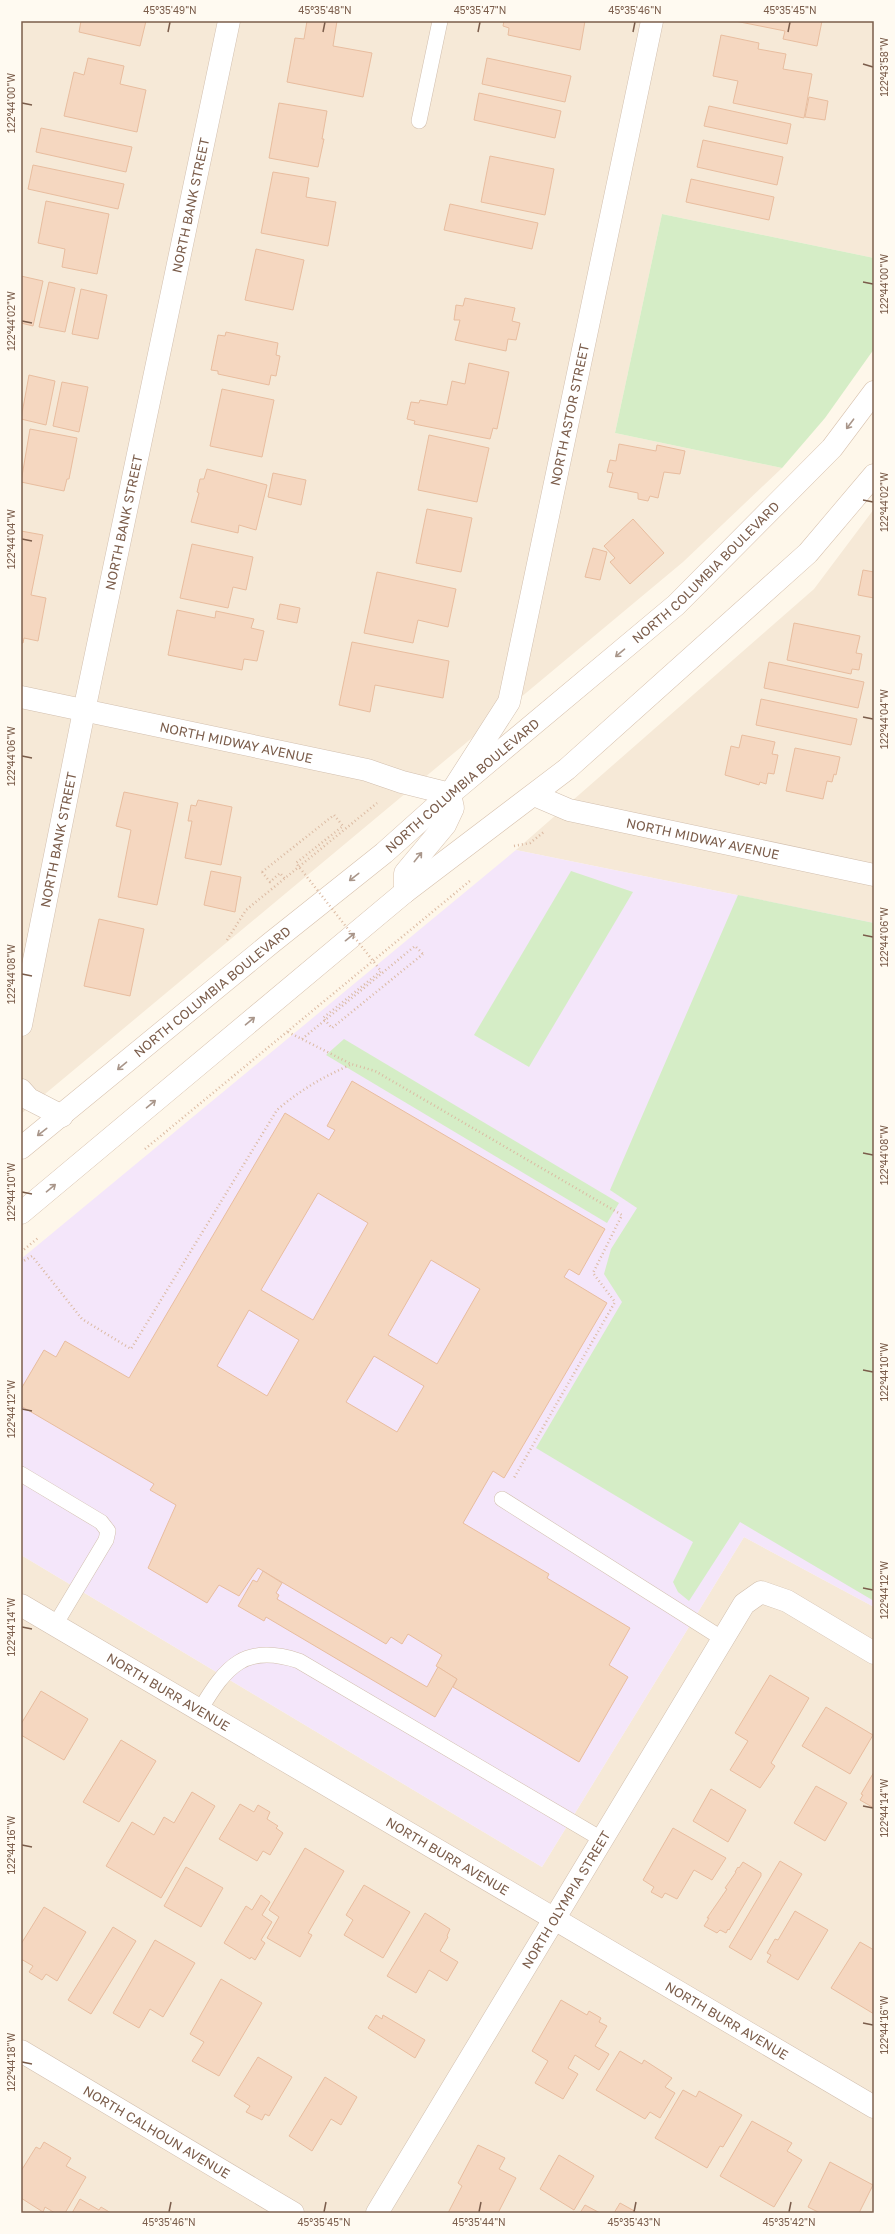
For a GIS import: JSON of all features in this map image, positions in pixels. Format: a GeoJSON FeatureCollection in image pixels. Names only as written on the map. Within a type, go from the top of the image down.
{"type":"FeatureCollection","features":[{"type":"Feature","properties":{"kind":"street","name":"NORTH BANK STREET"},"geometry":{"type":"LineString","coordinates":[[21,1025],[84,711],[229,21]]}},
{"type":"Feature","properties":{"kind":"street","name":"NORTH ASTOR STREET"},"geometry":{"type":"LineString","coordinates":[[450,794],[509,702],[652,21]]}},
{"type":"Feature","properties":{"kind":"street","name":"NORTH COLUMBIA BOULEVARD"},"geometry":{"type":"LineString","coordinates":[[21,1148],[62,1116],[265,948],[384,853],[450,794],[676,605],[832,448],[874,392]]}},
{"type":"Feature","properties":{"kind":"street"},"geometry":{"type":"LineString","coordinates":[[21,1213],[405,892],[534,795],[628,716],[808,553],[874,475]]}},
{"type":"Feature","properties":{"kind":"street","name":"NORTH MIDWAY AVENUE"},"geometry":{"type":"LineString","coordinates":[[21,697],[367,770],[402,782],[450,794]]}},
{"type":"Feature","properties":{"kind":"street"},"geometry":{"type":"LineString","coordinates":[[405,892],[405,873],[445,825],[453,808],[450,794]]}},
{"type":"Feature","properties":{"kind":"street","name":"NORTH MIDWAY AVENUE"},"geometry":{"type":"LineString","coordinates":[[534,795],[569,810],[874,875]]}},
{"type":"Feature","properties":{"kind":"street"},"geometry":{"type":"LineString","coordinates":[[21,1090],[35,1103],[62,1116]]}},
{"type":"Feature","properties":{"kind":"street","name":"NORTH OLYMPIA STREET"},"geometry":{"type":"LineString","coordinates":[[377,2213],[744,1604],[761,1592],[787,1601],[874,1653]]}},
{"type":"Feature","properties":{"kind":"street","name":"NORTH BURR AVENUE"},"geometry":{"type":"LineString","coordinates":[[21,1605],[874,2107]]}},
{"type":"Feature","properties":{"kind":"street","name":"NORTH CALHOUN AVENUE"},"geometry":{"type":"LineString","coordinates":[[21,2051],[293,2213]]}},
{"type":"Feature","properties":{"kind":"lane"},"geometry":{"type":"LineString","coordinates":[[419,121],[440,21]]}},
{"type":"Feature","properties":{"kind":"lane"},"geometry":{"type":"LineString","coordinates":[[21,1474],[101,1522],[108,1531],[106,1540],[55,1625]]}},
{"type":"Feature","properties":{"kind":"lane"},"geometry":{"type":"LineString","coordinates":[[502,1499],[723,1639]]}},
{"type":"Feature","properties":{"kind":"lane"},"geometry":{"type":"LineString","coordinates":[[200,1710],[214,1685],[227,1670],[243,1660],[262,1654],[281,1655],[299,1661],[603,1840]]}},
{"type":"Feature","properties":{"kind":"path"},"geometry":{"type":"LineString","coordinates":[[226,942],[246,910],[402,782]]}},
{"type":"Feature","properties":{"kind":"path"},"geometry":{"type":"LineString","coordinates":[[285,879],[280,873],[270,882],[262,872],[334,815],[343,826],[296,863],[381,971],[323,1018],[332,1028],[423,954],[415,946],[302,1039]]}},
{"type":"Feature","properties":{"kind":"path"},"geometry":{"type":"LineString","coordinates":[[512,846],[530,843]]}},
{"type":"Feature","properties":{"kind":"path"},"geometry":{"type":"LineString","coordinates":[[140,1153],[476,876]]}},
{"type":"Feature","properties":{"kind":"path"},"geometry":{"type":"LineString","coordinates":[[288,1032],[351,1064],[375,1071],[622,1215],[593,1273],[615,1302],[502,1499]]}},
{"type":"Feature","properties":{"kind":"path"},"geometry":{"type":"LineString","coordinates":[[21,1261],[22,1262],[32,1256],[82,1319],[131,1349],[277,1110],[296,1093],[320,1078],[351,1064]]}},
{"type":"Feature","properties":{"kind":"path"},"geometry":{"type":"LineString","coordinates":[[21,1252],[44,1233]]}},
{"type":"Feature","properties":{"kind":"shaded area"},"geometry":{"type":"Polygon","coordinates":[[[21,21],[874,21],[874,258],[662,214],[615,433],[782,468],[683,562],[21,1114],[21,21]]]}},
{"type":"Feature","properties":{"kind":"shaded area"},"geometry":{"type":"Polygon","coordinates":[[[874,509],[874,923],[516,850],[814,589],[874,509]]]}},
{"type":"Feature","properties":{"kind":"shaded area"},"geometry":{"type":"Polygon","coordinates":[[[516,850],[874,923],[874,1607],[744,1537],[542,1867],[21,1555],[21,1259],[516,850]]]}},
{"type":"Feature","properties":{"kind":"shaded area"},"geometry":{"type":"Polygon","coordinates":[[[744,1537],[874,1607],[874,2213],[21,2213],[21,1555],[542,1867],[744,1537]]]}},
{"type":"Feature","properties":{"kind":"green space"},"geometry":{"type":"Polygon","coordinates":[[[662,214],[874,258],[874,349],[825,418],[782,468],[615,433],[662,214]]]}},
{"type":"Feature","properties":{"kind":"green space"},"geometry":{"type":"Polygon","coordinates":[[[571,871],[633,892],[529,1067],[474,1035],[571,871]]]}},
{"type":"Feature","properties":{"kind":"green space"},"geometry":{"type":"Polygon","coordinates":[[[738,895],[874,923],[874,1601],[740,1522],[689,1601],[678,1592],[673,1582],[693,1542],[536,1448],[622,1302],[604,1274],[611,1249],[637,1208],[610,1190],[738,895]]]}},
{"type":"Feature","properties":{"kind":"green space"},"geometry":{"type":"Polygon","coordinates":[[[344,1039],[619,1203],[607,1223],[326,1055],[344,1039]]]}},
{"type":"Feature","properties":{"kind":"building"},"geometry":{"type":"Polygon","coordinates":[[[81,21],[146,21],[140,46],[79,32],[81,21]]]}},
{"type":"Feature","properties":{"kind":"building"},"geometry":{"type":"Polygon","coordinates":[[[307,21],[337,21],[333,46],[372,53],[363,97],[287,82],[295,38],[304,39],[307,21]]]}},
{"type":"Feature","properties":{"kind":"building"},"geometry":{"type":"Polygon","coordinates":[[[504,21],[585,21],[580,50],[508,35],[509,28],[503,26],[504,21]]]}},
{"type":"Feature","properties":{"kind":"building"},"geometry":{"type":"Polygon","coordinates":[[[735,21],[822,21],[817,46],[783,39],[785,31],[735,21]]]}},
{"type":"Feature","properties":{"kind":"building"},"geometry":{"type":"Polygon","coordinates":[[[721,35],[759,43],[758,49],[786,54],[783,69],[812,74],[804,118],[733,103],[738,81],[713,76],[721,35]]]}},
{"type":"Feature","properties":{"kind":"building"},"geometry":{"type":"Polygon","coordinates":[[[88,58],[124,66],[120,84],[146,90],[137,132],[64,116],[74,72],[84,75],[88,58]]]}},
{"type":"Feature","properties":{"kind":"building"},"geometry":{"type":"Polygon","coordinates":[[[487,58],[571,76],[565,102],[482,84],[487,58]]]}},
{"type":"Feature","properties":{"kind":"building"},"geometry":{"type":"Polygon","coordinates":[[[479,93],[561,111],[555,138],[474,120],[479,93]]]}},
{"type":"Feature","properties":{"kind":"building"},"geometry":{"type":"Polygon","coordinates":[[[809,97],[828,101],[825,120],[805,117],[809,97]]]}},
{"type":"Feature","properties":{"kind":"building"},"geometry":{"type":"Polygon","coordinates":[[[279,103],[327,111],[322,139],[324,139],[318,167],[269,158],[279,103]]]}},
{"type":"Feature","properties":{"kind":"building"},"geometry":{"type":"Polygon","coordinates":[[[709,106],[791,124],[787,144],[704,126],[709,106]]]}},
{"type":"Feature","properties":{"kind":"building"},"geometry":{"type":"Polygon","coordinates":[[[41,128],[132,147],[126,172],[36,152],[41,128]]]}},
{"type":"Feature","properties":{"kind":"building"},"geometry":{"type":"Polygon","coordinates":[[[703,140],[783,157],[777,185],[697,167],[703,140]]]}},
{"type":"Feature","properties":{"kind":"building"},"geometry":{"type":"Polygon","coordinates":[[[490,156],[554,169],[545,215],[481,202],[490,156]]]}},
{"type":"Feature","properties":{"kind":"building"},"geometry":{"type":"Polygon","coordinates":[[[33,165],[124,184],[118,209],[28,189],[33,165]]]}},
{"type":"Feature","properties":{"kind":"building"},"geometry":{"type":"Polygon","coordinates":[[[273,172],[309,178],[306,197],[336,202],[328,246],[261,233],[273,172]]]}},
{"type":"Feature","properties":{"kind":"building"},"geometry":{"type":"Polygon","coordinates":[[[691,179],[774,197],[769,220],[686,202],[691,179]]]}},
{"type":"Feature","properties":{"kind":"building"},"geometry":{"type":"Polygon","coordinates":[[[46,201],[109,214],[97,274],[62,267],[65,249],[38,243],[46,201]]]}},
{"type":"Feature","properties":{"kind":"building"},"geometry":{"type":"Polygon","coordinates":[[[450,204],[538,223],[532,249],[444,230],[450,204]]]}},
{"type":"Feature","properties":{"kind":"building"},"geometry":{"type":"Polygon","coordinates":[[[256,249],[304,260],[293,310],[245,300],[256,249]]]}},
{"type":"Feature","properties":{"kind":"building"},"geometry":{"type":"Polygon","coordinates":[[[21,276],[43,281],[33,326],[21,323],[21,276]]]}},
{"type":"Feature","properties":{"kind":"building"},"geometry":{"type":"Polygon","coordinates":[[[49,282],[75,288],[65,332],[39,327],[49,282]]]}},
{"type":"Feature","properties":{"kind":"building"},"geometry":{"type":"Polygon","coordinates":[[[81,289],[107,295],[98,339],[72,334],[81,289]]]}},
{"type":"Feature","properties":{"kind":"building"},"geometry":{"type":"Polygon","coordinates":[[[465,298],[515,308],[512,321],[520,323],[516,340],[508,339],[506,351],[455,340],[460,320],[454,320],[456,305],[463,306],[465,298]]]}},
{"type":"Feature","properties":{"kind":"building"},"geometry":{"type":"Polygon","coordinates":[[[226,332],[278,343],[276,355],[280,356],[276,376],[271,375],[269,385],[218,374],[218,371],[211,370],[218,335],[225,336],[226,332]]]}},
{"type":"Feature","properties":{"kind":"building"},"geometry":{"type":"Polygon","coordinates":[[[469,363],[509,372],[497,429],[493,428],[490,439],[414,424],[415,421],[407,419],[411,402],[419,403],[420,400],[447,405],[452,381],[465,384],[469,363]]]}},
{"type":"Feature","properties":{"kind":"building"},"geometry":{"type":"Polygon","coordinates":[[[29,375],[55,381],[46,425],[21,419],[29,375]]]}},
{"type":"Feature","properties":{"kind":"building"},"geometry":{"type":"Polygon","coordinates":[[[62,382],[88,387],[79,432],[53,426],[62,382]]]}},
{"type":"Feature","properties":{"kind":"building"},"geometry":{"type":"Polygon","coordinates":[[[222,389],[274,400],[262,457],[210,446],[222,389]]]}},
{"type":"Feature","properties":{"kind":"building"},"geometry":{"type":"Polygon","coordinates":[[[30,429],[77,438],[69,479],[67,479],[64,491],[21,482],[30,429]]]}},
{"type":"Feature","properties":{"kind":"building"},"geometry":{"type":"Polygon","coordinates":[[[429,435],[489,448],[477,502],[418,490],[429,435]]]}},
{"type":"Feature","properties":{"kind":"building"},"geometry":{"type":"Polygon","coordinates":[[[619,444],[656,451],[657,445],[685,451],[680,474],[664,472],[658,498],[650,496],[648,501],[638,499],[638,493],[609,487],[613,473],[607,472],[610,460],[616,461],[619,444]]]}},
{"type":"Feature","properties":{"kind":"building"},"geometry":{"type":"Polygon","coordinates":[[[207,469],[267,485],[256,530],[239,525],[238,533],[191,522],[199,493],[197,492],[200,479],[204,479],[207,469]]]}},
{"type":"Feature","properties":{"kind":"building"},"geometry":{"type":"Polygon","coordinates":[[[273,473],[306,480],[301,505],[268,497],[273,473]]]}},
{"type":"Feature","properties":{"kind":"building"},"geometry":{"type":"Polygon","coordinates":[[[427,509],[472,518],[461,572],[416,563],[427,509]]]}},
{"type":"Feature","properties":{"kind":"building"},"geometry":{"type":"Polygon","coordinates":[[[633,519],[664,553],[630,584],[610,562],[615,558],[604,546],[633,519]]]}},
{"type":"Feature","properties":{"kind":"building"},"geometry":{"type":"Polygon","coordinates":[[[21,531],[43,535],[31,595],[46,598],[38,641],[24,638],[23,643],[21,643],[21,531]]]}},
{"type":"Feature","properties":{"kind":"building"},"geometry":{"type":"Polygon","coordinates":[[[192,544],[253,557],[246,590],[233,587],[228,608],[180,598],[192,544]]]}},
{"type":"Feature","properties":{"kind":"building"},"geometry":{"type":"Polygon","coordinates":[[[593,548],[607,552],[600,580],[585,577],[593,548]]]}},
{"type":"Feature","properties":{"kind":"building"},"geometry":{"type":"Polygon","coordinates":[[[863,570],[874,572],[874,598],[858,595],[863,570]]]}},
{"type":"Feature","properties":{"kind":"building"},"geometry":{"type":"Polygon","coordinates":[[[377,572],[456,589],[448,627],[418,620],[413,643],[364,633],[377,572]]]}},
{"type":"Feature","properties":{"kind":"building"},"geometry":{"type":"Polygon","coordinates":[[[280,604],[300,608],[297,623],[277,619],[280,604]]]}},
{"type":"Feature","properties":{"kind":"building"},"geometry":{"type":"Polygon","coordinates":[[[177,610],[215,618],[216,611],[254,619],[251,628],[264,631],[257,661],[244,659],[242,670],[168,655],[177,610]]]}},
{"type":"Feature","properties":{"kind":"building"},"geometry":{"type":"Polygon","coordinates":[[[794,623],[860,636],[856,653],[862,654],[859,670],[852,669],[851,674],[787,660],[794,623]]]}},
{"type":"Feature","properties":{"kind":"building"},"geometry":{"type":"Polygon","coordinates":[[[352,642],[449,661],[443,698],[375,685],[370,712],[339,705],[352,642]]]}},
{"type":"Feature","properties":{"kind":"building"},"geometry":{"type":"Polygon","coordinates":[[[769,662],[864,682],[858,708],[764,688],[769,662]]]}},
{"type":"Feature","properties":{"kind":"building"},"geometry":{"type":"Polygon","coordinates":[[[761,699],[857,719],[851,745],[756,725],[761,699]]]}},
{"type":"Feature","properties":{"kind":"building"},"geometry":{"type":"Polygon","coordinates":[[[742,735],[775,742],[772,754],[778,755],[774,774],[768,773],[766,784],[760,782],[759,785],[725,775],[731,746],[739,748],[742,735]]]}},
{"type":"Feature","properties":{"kind":"building"},"geometry":{"type":"Polygon","coordinates":[[[795,748],[840,757],[836,775],[834,774],[832,782],[827,781],[823,799],[786,791],[795,748]]]}},
{"type":"Feature","properties":{"kind":"building"},"geometry":{"type":"Polygon","coordinates":[[[124,792],[178,803],[157,905],[118,897],[131,830],[116,826],[124,792]]]}},
{"type":"Feature","properties":{"kind":"building"},"geometry":{"type":"Polygon","coordinates":[[[198,800],[232,807],[221,865],[185,858],[192,821],[188,821],[191,805],[196,806],[198,800]]]}},
{"type":"Feature","properties":{"kind":"building"},"geometry":{"type":"Polygon","coordinates":[[[211,871],[241,877],[235,912],[204,905],[211,871]]]}},
{"type":"Feature","properties":{"kind":"building"},"geometry":{"type":"Polygon","coordinates":[[[99,919],[144,929],[130,996],[84,986],[99,919]]]}},
{"type":"Feature","properties":{"kind":"building"},"geometry":{"type":"Polygon","coordinates":[[[352,1081],[605,1229],[579,1275],[569,1269],[564,1277],[607,1303],[504,1478],[493,1471],[463,1523],[549,1574],[547,1578],[630,1628],[609,1665],[628,1677],[579,1762],[453,1687],[457,1679],[436,1666],[442,1655],[408,1634],[402,1644],[391,1637],[386,1644],[258,1568],[239,1596],[219,1585],[207,1603],[148,1568],[176,1505],[150,1490],[154,1484],[21,1406],[21,1389],[44,1350],[56,1357],[65,1341],[129,1378],[285,1113],[329,1140],[335,1130],[327,1126],[352,1081]],[[318,1193],[261,1290],[313,1320],[368,1223],[318,1193]],[[431,1260],[388,1335],[437,1364],[480,1289],[431,1260]],[[249,1310],[217,1366],[267,1396],[299,1340],[249,1310]],[[374,1356],[346,1402],[397,1432],[424,1386],[374,1356]]]}},
{"type":"Feature","properties":{"kind":"building"},"geometry":{"type":"Polygon","coordinates":[[[263,1571],[282,1583],[276,1593],[279,1595],[277,1599],[427,1687],[438,1667],[457,1679],[435,1717],[266,1617],[264,1621],[238,1606],[253,1580],[257,1582],[263,1571]]]}},
{"type":"Feature","properties":{"kind":"building"},"geometry":{"type":"Polygon","coordinates":[[[770,1675],[809,1698],[771,1763],[775,1766],[760,1788],[730,1770],[748,1741],[735,1733],[770,1675]]]}},
{"type":"Feature","properties":{"kind":"building"},"geometry":{"type":"Polygon","coordinates":[[[41,1691],[88,1719],[64,1760],[21,1735],[21,1724],[41,1691]]]}},
{"type":"Feature","properties":{"kind":"building"},"geometry":{"type":"Polygon","coordinates":[[[826,1707],[873,1735],[850,1774],[802,1746],[826,1707]]]}},
{"type":"Feature","properties":{"kind":"building"},"geometry":{"type":"Polygon","coordinates":[[[121,1740],[156,1761],[119,1822],[83,1802],[121,1740]]]}},
{"type":"Feature","properties":{"kind":"building"},"geometry":{"type":"Polygon","coordinates":[[[874,1772],[874,1808],[860,1800],[863,1795],[861,1794],[874,1772]]]}},
{"type":"Feature","properties":{"kind":"building"},"geometry":{"type":"Polygon","coordinates":[[[816,1786],[847,1803],[825,1841],[794,1823],[816,1786]]]}},
{"type":"Feature","properties":{"kind":"building"},"geometry":{"type":"Polygon","coordinates":[[[711,1789],[746,1810],[728,1842],[693,1821],[711,1789]]]}},
{"type":"Feature","properties":{"kind":"building"},"geometry":{"type":"Polygon","coordinates":[[[192,1792],[215,1806],[161,1898],[106,1866],[132,1822],[154,1835],[164,1817],[174,1823],[192,1792]]]}},
{"type":"Feature","properties":{"kind":"building"},"geometry":{"type":"Polygon","coordinates":[[[240,1804],[254,1812],[258,1805],[270,1812],[267,1819],[278,1826],[276,1828],[283,1833],[270,1855],[263,1851],[257,1861],[219,1839],[240,1804]]]}},
{"type":"Feature","properties":{"kind":"building"},"geometry":{"type":"Polygon","coordinates":[[[673,1828],[726,1858],[712,1880],[694,1870],[677,1899],[665,1893],[662,1898],[651,1892],[654,1887],[643,1880],[673,1828]]]}},
{"type":"Feature","properties":{"kind":"building"},"geometry":{"type":"Polygon","coordinates":[[[305,1848],[344,1871],[308,1933],[312,1935],[300,1957],[267,1938],[279,1917],[269,1910],[305,1848]]]}},
{"type":"Feature","properties":{"kind":"building"},"geometry":{"type":"Polygon","coordinates":[[[780,1861],[802,1874],[751,1960],[729,1947],[780,1861]]]}},
{"type":"Feature","properties":{"kind":"building"},"geometry":{"type":"Polygon","coordinates":[[[743,1862],[761,1873],[761,1876],[729,1930],[728,1929],[726,1933],[720,1930],[717,1933],[704,1926],[709,1918],[707,1918],[727,1889],[725,1888],[738,1867],[739,1868],[743,1862]]]}},
{"type":"Feature","properties":{"kind":"building"},"geometry":{"type":"Polygon","coordinates":[[[186,1867],[223,1888],[201,1927],[164,1906],[186,1867]]]}},
{"type":"Feature","properties":{"kind":"building"},"geometry":{"type":"Polygon","coordinates":[[[364,1885],[410,1912],[383,1958],[344,1935],[353,1920],[346,1915],[364,1885]]]}},
{"type":"Feature","properties":{"kind":"building"},"geometry":{"type":"Polygon","coordinates":[[[261,1895],[270,1902],[262,1915],[272,1922],[261,1940],[265,1943],[255,1960],[251,1957],[250,1959],[224,1943],[246,1906],[252,1910],[261,1895]]]}},
{"type":"Feature","properties":{"kind":"building"},"geometry":{"type":"Polygon","coordinates":[[[44,1907],[86,1932],[57,1981],[46,1974],[42,1980],[29,1972],[33,1966],[21,1959],[21,1944],[44,1907]]]}},
{"type":"Feature","properties":{"kind":"building"},"geometry":{"type":"Polygon","coordinates":[[[795,1911],[828,1930],[798,1980],[767,1962],[771,1955],[767,1953],[775,1939],[778,1940],[795,1911]]]}},
{"type":"Feature","properties":{"kind":"building"},"geometry":{"type":"Polygon","coordinates":[[[425,1913],[450,1929],[447,1936],[448,1937],[440,1951],[458,1962],[447,1981],[429,1970],[416,1993],[387,1976],[425,1913]]]}},
{"type":"Feature","properties":{"kind":"building"},"geometry":{"type":"Polygon","coordinates":[[[113,1927],[136,1941],[91,2014],[68,2000],[113,1927]]]}},
{"type":"Feature","properties":{"kind":"building"},"geometry":{"type":"Polygon","coordinates":[[[155,1940],[195,1963],[163,2017],[150,2009],[139,2028],[113,2013],[155,1940]]]}},
{"type":"Feature","properties":{"kind":"building"},"geometry":{"type":"Polygon","coordinates":[[[860,1942],[874,1950],[874,2014],[831,1988],[860,1942]]]}},
{"type":"Feature","properties":{"kind":"building"},"geometry":{"type":"Polygon","coordinates":[[[221,1979],[262,2003],[219,2076],[192,2061],[204,2042],[190,2034],[221,1979]]]}},
{"type":"Feature","properties":{"kind":"building"},"geometry":{"type":"Polygon","coordinates":[[[561,2000],[587,2015],[589,2011],[601,2018],[599,2022],[607,2026],[595,2046],[609,2054],[599,2070],[575,2055],[568,2068],[578,2074],[563,2099],[535,2083],[548,2061],[532,2051],[561,2000]]]}},
{"type":"Feature","properties":{"kind":"building"},"geometry":{"type":"Polygon","coordinates":[[[376,2015],[382,2019],[383,2015],[425,2040],[415,2058],[368,2028],[376,2015]]]}},
{"type":"Feature","properties":{"kind":"building"},"geometry":{"type":"Polygon","coordinates":[[[620,2051],[642,2064],[644,2060],[672,2078],[665,2087],[675,2093],[660,2118],[650,2112],[645,2119],[596,2090],[620,2051]]]}},
{"type":"Feature","properties":{"kind":"building"},"geometry":{"type":"Polygon","coordinates":[[[258,2057],[292,2077],[269,2116],[265,2114],[262,2120],[246,2112],[250,2106],[234,2096],[258,2057]]]}},
{"type":"Feature","properties":{"kind":"building"},"geometry":{"type":"Polygon","coordinates":[[[325,2077],[357,2097],[341,2125],[331,2119],[312,2151],[289,2136],[325,2077]]]}},
{"type":"Feature","properties":{"kind":"building"},"geometry":{"type":"Polygon","coordinates":[[[683,2090],[696,2097],[699,2091],[742,2115],[723,2147],[720,2146],[707,2168],[655,2138],[683,2090]]]}},
{"type":"Feature","properties":{"kind":"building"},"geometry":{"type":"Polygon","coordinates":[[[752,2121],[792,2143],[787,2151],[802,2160],[774,2207],[720,2176],[752,2121]]]}},
{"type":"Feature","properties":{"kind":"building"},"geometry":{"type":"Polygon","coordinates":[[[44,2142],[71,2158],[66,2166],[86,2177],[65,2213],[55,2213],[45,2207],[43,2212],[21,2198],[21,2171],[36,2147],[40,2149],[44,2142]]]}},
{"type":"Feature","properties":{"kind":"building"},"geometry":{"type":"Polygon","coordinates":[[[478,2145],[505,2158],[499,2169],[516,2178],[498,2213],[448,2213],[462,2186],[458,2183],[478,2145]]]}},
{"type":"Feature","properties":{"kind":"building"},"geometry":{"type":"Polygon","coordinates":[[[559,2155],[594,2176],[574,2210],[540,2189],[559,2155]]]}},
{"type":"Feature","properties":{"kind":"building"},"geometry":{"type":"Polygon","coordinates":[[[830,2162],[873,2185],[859,2213],[820,2213],[808,2207],[830,2162]]]}},
{"type":"Feature","properties":{"kind":"building"},"geometry":{"type":"Polygon","coordinates":[[[80,2199],[99,2210],[101,2207],[111,2213],[72,2213],[80,2199]]]}},
{"type":"Feature","properties":{"kind":"building"},"geometry":{"type":"Polygon","coordinates":[[[620,2203],[638,2213],[614,2213],[620,2203]]]}},
{"type":"Feature","properties":{"kind":"building"},"geometry":{"type":"Polygon","coordinates":[[[585,2205],[600,2213],[580,2213],[585,2205]]]}}]}
